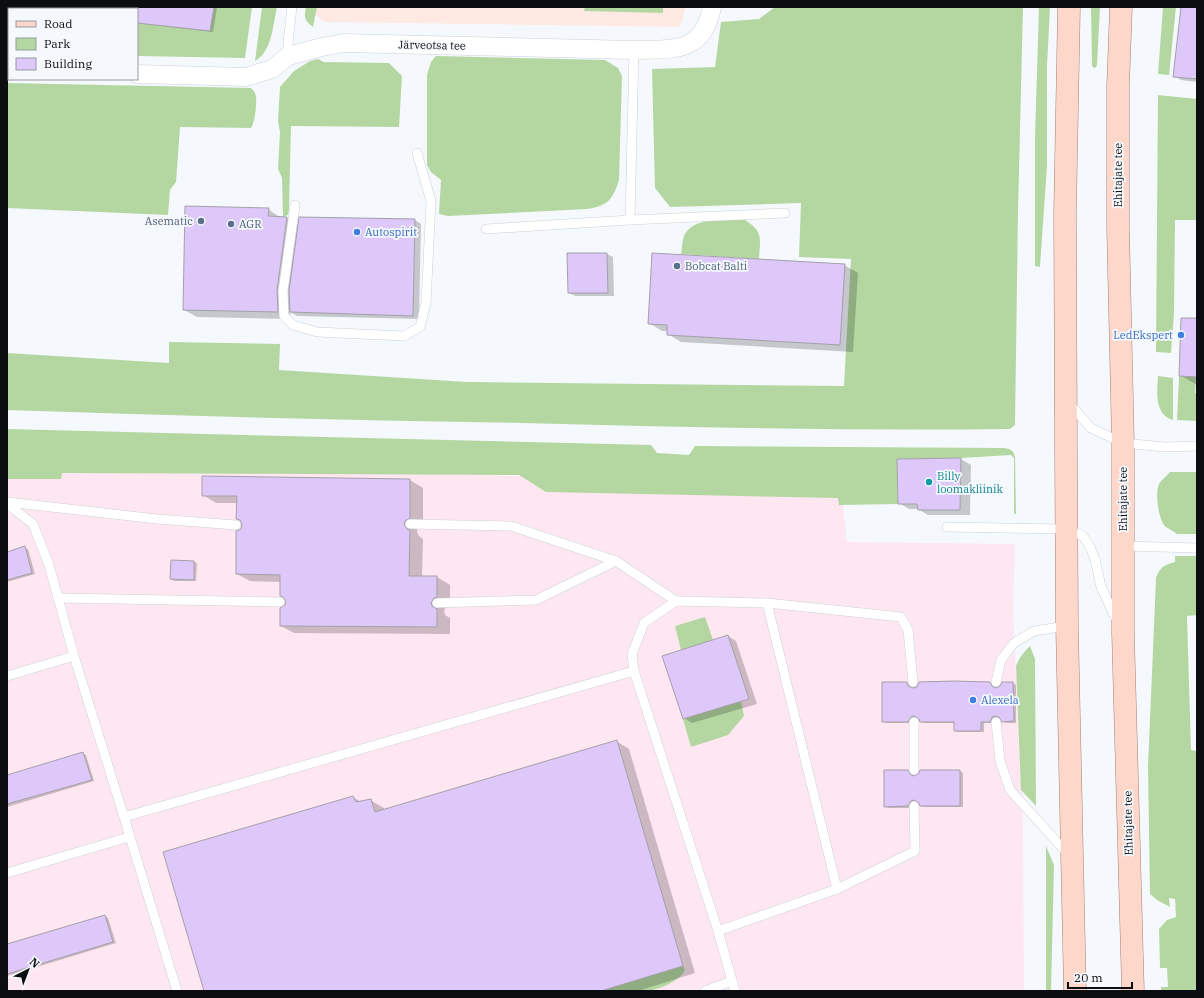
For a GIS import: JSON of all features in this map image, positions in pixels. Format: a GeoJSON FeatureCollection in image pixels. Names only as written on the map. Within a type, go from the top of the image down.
{"type":"FeatureCollection","features":[{"type":"Feature","properties":{"kind":"main road"},"geometry":{"type":"LineString","coordinates":[[1069,7],[1065,212],[1066,529],[1075,991]]}},
{"type":"Feature","properties":{"kind":"main road","name":"Ehitajate tee"},"geometry":{"type":"LineString","coordinates":[[1121,7],[1118,87],[1118,227],[1123,443],[1123,633],[1133,991]]}},
{"type":"Feature","properties":{"kind":"street","name":"Järveotsa tee"},"geometry":{"type":"LineString","coordinates":[[138,74],[246,77],[272,69],[288,56],[344,43],[634,50],[678,48],[695,41],[707,26],[712,7]]}},
{"type":"Feature","properties":{"kind":"lane"},"geometry":{"type":"LineString","coordinates":[[288,56],[292,7]]}},
{"type":"Feature","properties":{"kind":"lane"},"geometry":{"type":"LineString","coordinates":[[630,220],[634,50]]}},
{"type":"Feature","properties":{"kind":"lane"},"geometry":{"type":"LineString","coordinates":[[295,205],[283,291],[284,316],[293,325],[317,332],[404,336],[420,327],[426,303],[431,201],[417,153]]}},
{"type":"Feature","properties":{"kind":"lane"},"geometry":{"type":"LineString","coordinates":[[486,229],[630,220],[785,213]]}},
{"type":"Feature","properties":{"kind":"lane"},"geometry":{"type":"LineString","coordinates":[[1066,399],[1092,428],[1123,443],[1165,447],[1197,446]]}},
{"type":"Feature","properties":{"kind":"lane"},"geometry":{"type":"LineString","coordinates":[[7,503],[157,519],[236,525]]}},
{"type":"Feature","properties":{"kind":"lane"},"geometry":{"type":"LineString","coordinates":[[7,503],[33,524],[49,565],[74,656],[177,991]]}},
{"type":"Feature","properties":{"kind":"lane"},"geometry":{"type":"LineString","coordinates":[[410,524],[511,526],[616,561],[676,601],[767,603],[901,618],[908,630],[913,682]]}},
{"type":"Feature","properties":{"kind":"lane"},"geometry":{"type":"LineString","coordinates":[[947,527],[1066,529],[1082,536],[1090,546],[1095,559],[1101,587],[1123,633]]}},
{"type":"Feature","properties":{"kind":"lane"},"geometry":{"type":"LineString","coordinates":[[1122,546],[1197,548]]}},
{"type":"Feature","properties":{"kind":"lane"},"geometry":{"type":"LineString","coordinates":[[437,603],[536,600],[616,561]]}},
{"type":"Feature","properties":{"kind":"lane"},"geometry":{"type":"LineString","coordinates":[[58,598],[280,602]]}},
{"type":"Feature","properties":{"kind":"lane"},"geometry":{"type":"LineString","coordinates":[[676,601],[644,623],[632,654],[634,671],[718,931],[735,991]]}},
{"type":"Feature","properties":{"kind":"lane"},"geometry":{"type":"LineString","coordinates":[[767,603],[837,889]]}},
{"type":"Feature","properties":{"kind":"lane"},"geometry":{"type":"LineString","coordinates":[[996,682],[1001,660],[1014,643],[1034,631],[1067,626]]}},
{"type":"Feature","properties":{"kind":"lane"},"geometry":{"type":"LineString","coordinates":[[7,676],[74,656]]}},
{"type":"Feature","properties":{"kind":"lane"},"geometry":{"type":"LineString","coordinates":[[124,817],[634,671]]}},
{"type":"Feature","properties":{"kind":"lane"},"geometry":{"type":"LineString","coordinates":[[914,722],[914,770]]}},
{"type":"Feature","properties":{"kind":"lane"},"geometry":{"type":"LineString","coordinates":[[996,722],[1000,761],[1010,790],[1073,859]]}},
{"type":"Feature","properties":{"kind":"lane"},"geometry":{"type":"LineString","coordinates":[[718,931],[837,889],[915,851],[914,806]]}},
{"type":"Feature","properties":{"kind":"lane"},"geometry":{"type":"LineString","coordinates":[[7,873],[129,837]]}},
{"type":"Feature","properties":{"kind":"lane"},"geometry":{"type":"LineString","coordinates":[[705,991],[732,981]]}},
{"type":"Feature","properties":{"kind":"shaded area"},"geometry":{"type":"Polygon","coordinates":[[[303,7],[686,7],[680,27],[325,22],[303,7]]]}},
{"type":"Feature","properties":{"kind":"shaded area"},"geometry":{"type":"Polygon","coordinates":[[[7,469],[405,473],[841,484],[847,542],[1015,544],[1013,609],[1023,825],[1024,991],[7,991],[7,469]]]}},
{"type":"Feature","properties":{"kind":"green space"},"geometry":{"type":"Polygon","coordinates":[[[214,7],[252,7],[245,58],[138,56],[138,23],[210,31],[214,7]]]}},
{"type":"Feature","properties":{"kind":"green space"},"geometry":{"type":"Polygon","coordinates":[[[262,7],[277,7],[273,30],[268,45],[261,57],[255,61],[262,7]]]}},
{"type":"Feature","properties":{"kind":"green space"},"geometry":{"type":"Polygon","coordinates":[[[306,7],[317,7],[313,27],[305,18],[306,7]]]}},
{"type":"Feature","properties":{"kind":"green space"},"geometry":{"type":"Polygon","coordinates":[[[585,7],[663,7],[663,13],[584,11],[585,7]]]}},
{"type":"Feature","properties":{"kind":"green space"},"geometry":{"type":"Polygon","coordinates":[[[775,7],[1023,7],[1015,425],[1010,429],[704,427],[264,418],[7,410],[7,353],[169,363],[169,342],[280,344],[279,370],[467,382],[844,386],[851,259],[799,257],[801,203],[670,207],[655,188],[652,69],[715,67],[721,22],[759,19],[775,7]]]}},
{"type":"Feature","properties":{"kind":"green space"},"geometry":{"type":"Polygon","coordinates":[[[1039,7],[1050,7],[1047,66],[1047,166],[1040,267],[1035,266],[1035,137],[1039,7]]]}},
{"type":"Feature","properties":{"kind":"green space"},"geometry":{"type":"Polygon","coordinates":[[[1091,7],[1100,7],[1097,65],[1094,68],[1092,66],[1091,7]]]}},
{"type":"Feature","properties":{"kind":"green space"},"geometry":{"type":"Polygon","coordinates":[[[1163,7],[1176,7],[1169,75],[1158,74],[1163,7]]]}},
{"type":"Feature","properties":{"kind":"green space"},"geometry":{"type":"Polygon","coordinates":[[[7,8],[8,54],[7,54],[7,8]]]}},
{"type":"Feature","properties":{"kind":"green space"},"geometry":{"type":"Polygon","coordinates":[[[436,56],[605,60],[618,68],[622,76],[619,180],[612,197],[600,206],[587,209],[448,216],[439,214],[441,180],[431,172],[427,165],[427,75],[431,62],[436,56]]]}},
{"type":"Feature","properties":{"kind":"green space"},"geometry":{"type":"Polygon","coordinates":[[[318,59],[324,62],[389,63],[402,76],[399,127],[291,126],[289,208],[288,215],[283,217],[282,178],[278,169],[280,87],[294,71],[310,61],[318,59]]]}},
{"type":"Feature","properties":{"kind":"green space"},"geometry":{"type":"Polygon","coordinates":[[[7,83],[251,88],[255,92],[256,96],[256,111],[251,128],[180,127],[176,182],[170,190],[168,215],[7,208],[7,83]]]}},
{"type":"Feature","properties":{"kind":"green space"},"geometry":{"type":"Polygon","coordinates":[[[1158,95],[1197,99],[1197,220],[1175,220],[1174,313],[1171,353],[1156,352],[1158,95]]]}},
{"type":"Feature","properties":{"kind":"green space"},"geometry":{"type":"Polygon","coordinates":[[[711,220],[745,220],[755,228],[760,236],[759,259],[681,254],[684,236],[689,229],[695,225],[711,220]]]}},
{"type":"Feature","properties":{"kind":"green space"},"geometry":{"type":"Polygon","coordinates":[[[1158,376],[1173,378],[1173,420],[1162,413],[1160,408],[1157,395],[1158,376]]]}},
{"type":"Feature","properties":{"kind":"green space"},"geometry":{"type":"Polygon","coordinates":[[[1179,376],[1196,377],[1195,393],[1197,394],[1197,421],[1177,420],[1179,376]]]}},
{"type":"Feature","properties":{"kind":"green space"},"geometry":{"type":"Polygon","coordinates":[[[7,429],[651,445],[657,453],[689,455],[695,446],[1004,448],[1011,450],[1015,457],[1016,513],[1014,515],[1014,458],[1011,455],[961,458],[897,459],[898,504],[839,505],[838,498],[546,492],[519,475],[62,473],[61,479],[7,479],[7,429]]]}},
{"type":"Feature","properties":{"kind":"green space"},"geometry":{"type":"Polygon","coordinates":[[[1170,472],[1197,472],[1197,534],[1177,534],[1165,526],[1162,521],[1157,493],[1160,482],[1170,472]]]}},
{"type":"Feature","properties":{"kind":"green space"},"geometry":{"type":"Polygon","coordinates":[[[1175,556],[1197,556],[1197,615],[1187,616],[1191,750],[1197,751],[1197,991],[1161,991],[1161,987],[1168,987],[1167,968],[1160,968],[1159,929],[1167,920],[1176,917],[1175,899],[1169,898],[1170,907],[1157,900],[1150,894],[1148,767],[1156,578],[1159,571],[1163,567],[1175,562],[1175,556]]]}},
{"type":"Feature","properties":{"kind":"green space"},"geometry":{"type":"Polygon","coordinates":[[[705,617],[713,640],[681,650],[675,626],[705,617]]]}},
{"type":"Feature","properties":{"kind":"green space"},"geometry":{"type":"Polygon","coordinates":[[[1030,646],[1035,659],[1036,806],[1021,790],[1016,666],[1018,660],[1030,646]]]}},
{"type":"Feature","properties":{"kind":"green space"},"geometry":{"type":"Polygon","coordinates":[[[741,701],[744,716],[728,735],[691,747],[683,719],[741,701]]]}},
{"type":"Feature","properties":{"kind":"green space"},"geometry":{"type":"Polygon","coordinates":[[[1046,846],[1054,865],[1051,991],[1046,991],[1046,846]]]}},
{"type":"Feature","properties":{"kind":"green space"},"geometry":{"type":"Polygon","coordinates":[[[683,966],[685,970],[679,978],[658,988],[637,992],[601,991],[683,966]]]}},
{"type":"Feature","properties":{"kind":"building"},"geometry":{"type":"Polygon","coordinates":[[[214,7],[210,31],[138,23],[137,8],[214,7]]]}},
{"type":"Feature","properties":{"kind":"building"},"geometry":{"type":"Polygon","coordinates":[[[1181,7],[1197,7],[1197,79],[1173,77],[1181,7]]]}},
{"type":"Feature","properties":{"kind":"building"},"geometry":{"type":"Polygon","coordinates":[[[185,206],[269,208],[268,216],[287,217],[277,290],[278,312],[183,310],[185,206]]]}},
{"type":"Feature","properties":{"kind":"building"},"geometry":{"type":"Polygon","coordinates":[[[299,217],[415,219],[413,316],[290,312],[289,291],[299,217]]]}},
{"type":"Feature","properties":{"kind":"building"},"geometry":{"type":"Polygon","coordinates":[[[567,253],[607,253],[608,293],[568,293],[567,253]]]}},
{"type":"Feature","properties":{"kind":"building"},"geometry":{"type":"Polygon","coordinates":[[[652,253],[845,264],[840,345],[667,335],[667,325],[648,324],[652,253]]]}},
{"type":"Feature","properties":{"kind":"building"},"geometry":{"type":"Polygon","coordinates":[[[1181,318],[1197,318],[1197,377],[1179,376],[1181,318]]]}},
{"type":"Feature","properties":{"kind":"building","name":"Billy loomakliinik"},"geometry":{"type":"Polygon","coordinates":[[[961,458],[960,510],[918,510],[917,504],[898,504],[897,459],[961,458]]]}},
{"type":"Feature","properties":{"kind":"building"},"geometry":{"type":"Polygon","coordinates":[[[202,476],[410,479],[410,518],[405,521],[404,524],[407,529],[410,530],[409,576],[437,576],[437,597],[434,598],[431,603],[432,606],[437,609],[437,627],[280,626],[280,608],[285,605],[286,602],[283,597],[280,596],[280,575],[236,574],[236,531],[241,529],[242,525],[240,520],[236,519],[237,496],[202,496],[202,476]]]}},
{"type":"Feature","properties":{"kind":"building"},"geometry":{"type":"Polygon","coordinates":[[[25,546],[32,573],[7,580],[7,552],[25,546]]]}},
{"type":"Feature","properties":{"kind":"building"},"geometry":{"type":"Polygon","coordinates":[[[171,560],[194,561],[194,580],[170,579],[171,560]]]}},
{"type":"Feature","properties":{"kind":"building"},"geometry":{"type":"Polygon","coordinates":[[[728,635],[749,699],[683,719],[662,656],[728,635]]]}},
{"type":"Feature","properties":{"kind":"building"},"geometry":{"type":"Polygon","coordinates":[[[882,682],[907,682],[908,686],[913,688],[917,687],[919,682],[990,682],[995,688],[1000,686],[1002,682],[1013,682],[1014,721],[1002,722],[999,717],[995,716],[992,717],[990,722],[981,722],[981,731],[954,731],[954,722],[920,722],[919,719],[914,716],[911,717],[908,722],[882,722],[882,682]]]}},
{"type":"Feature","properties":{"kind":"building"},"geometry":{"type":"Polygon","coordinates":[[[617,740],[683,966],[601,991],[204,991],[163,852],[353,796],[356,802],[371,799],[375,812],[617,740]]]}},
{"type":"Feature","properties":{"kind":"building"},"geometry":{"type":"Polygon","coordinates":[[[83,752],[92,780],[7,804],[7,775],[83,752]]]}},
{"type":"Feature","properties":{"kind":"building"},"geometry":{"type":"Polygon","coordinates":[[[884,770],[908,770],[911,775],[914,776],[919,773],[920,770],[960,770],[960,806],[920,806],[919,803],[914,800],[911,801],[908,806],[884,807],[884,770]]]}},
{"type":"Feature","properties":{"kind":"building"},"geometry":{"type":"Polygon","coordinates":[[[105,915],[113,942],[7,974],[7,944],[105,915]]]}},
{"type":"Feature","properties":{"kind":"place","name":"Asematic"},"geometry":{"type":"Point","coordinates":[201,221]}},
{"type":"Feature","properties":{"kind":"place","name":"AGR"},"geometry":{"type":"Point","coordinates":[231,224]}},
{"type":"Feature","properties":{"kind":"place","name":"Autospirit"},"geometry":{"type":"Point","coordinates":[357,232]}},
{"type":"Feature","properties":{"kind":"place","name":"Bobcat Balti"},"geometry":{"type":"Point","coordinates":[677,266]}},
{"type":"Feature","properties":{"kind":"place","name":"LedEkspert"},"geometry":{"type":"Point","coordinates":[1181,335]}},
{"type":"Feature","properties":{"kind":"place","name":"Billy loomakliinik"},"geometry":{"type":"Point","coordinates":[929,482]}},
{"type":"Feature","properties":{"kind":"place","name":"Alexela"},"geometry":{"type":"Point","coordinates":[973,700]}}]}
